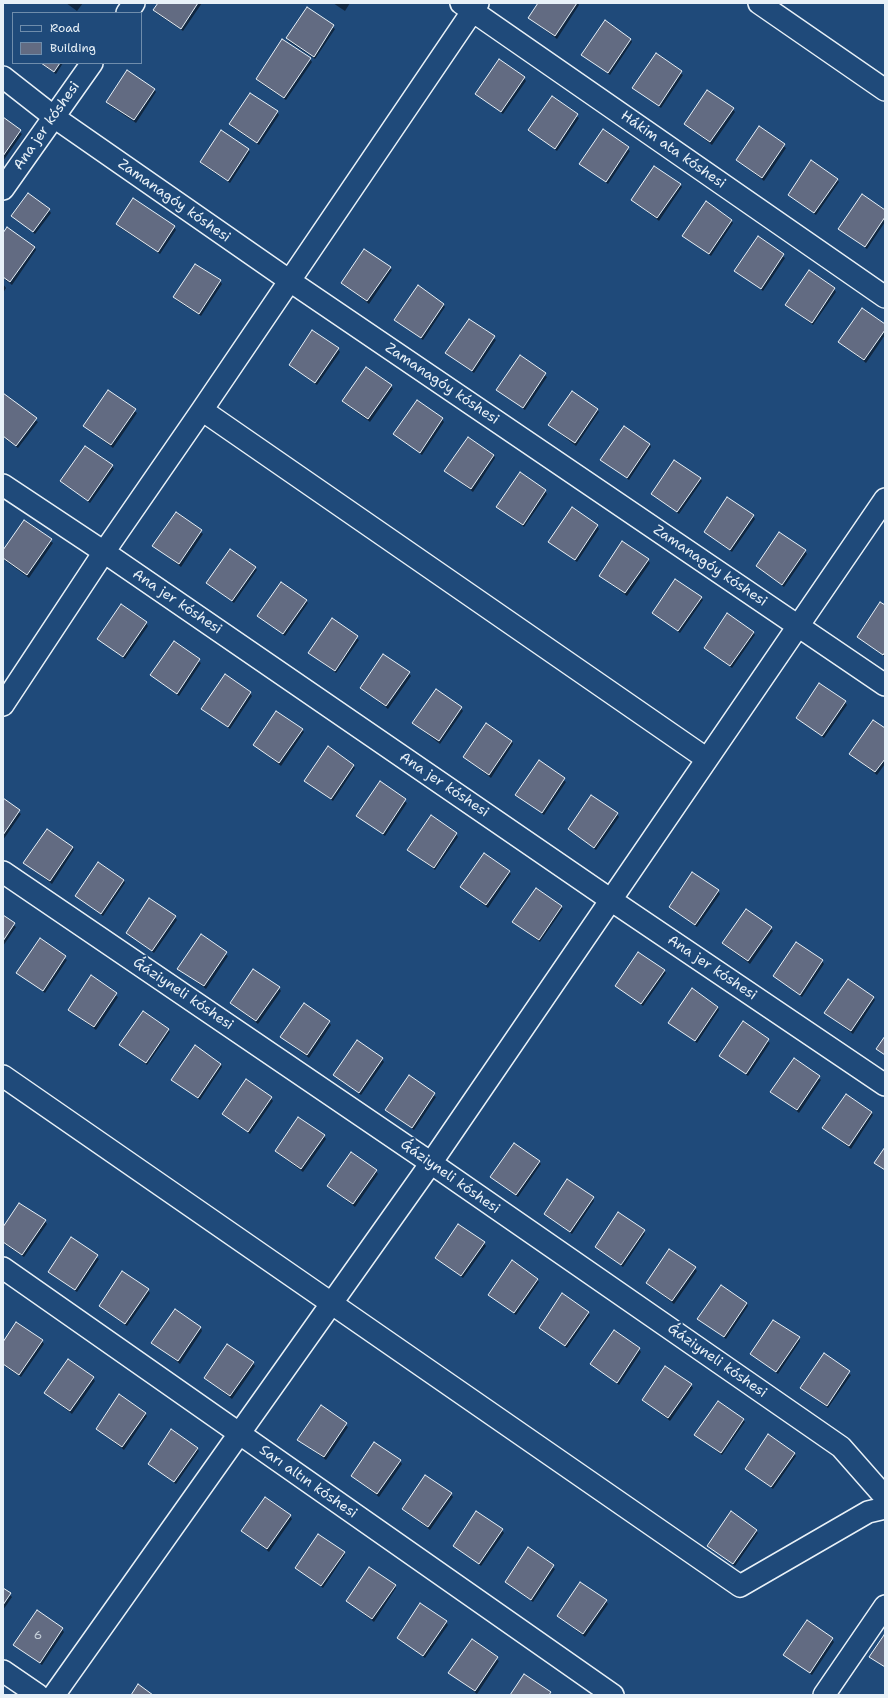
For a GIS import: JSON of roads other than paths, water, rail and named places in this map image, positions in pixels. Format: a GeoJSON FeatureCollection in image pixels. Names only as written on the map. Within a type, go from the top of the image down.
{"type":"FeatureCollection","features":[{"type":"Feature","properties":{"kind":"street"},"geometry":{"type":"LineString","coordinates":[[128,12],[134,3]]}},
{"type":"Feature","properties":{"kind":"street"},"geometry":{"type":"LineString","coordinates":[[758,3],[885,90]]}},
{"type":"Feature","properties":{"kind":"street"},"geometry":{"type":"LineString","coordinates":[[3,705],[104,552],[290,281],[470,6]]}},
{"type":"Feature","properties":{"kind":"street","name":"Hákim ata kóshesi"},"geometry":{"type":"LineString","coordinates":[[470,6],[885,297]]}},
{"type":"Feature","properties":{"kind":"street","name":"Ana jer kóshesi"},"geometry":{"type":"LineString","coordinates":[[3,189],[91,64]]}},
{"type":"Feature","properties":{"kind":"street","name":"Zamanagóy kóshesi"},"geometry":{"type":"LineString","coordinates":[[3,77],[54,117],[290,281],[885,685]]}},
{"type":"Feature","properties":{"kind":"street"},"geometry":{"type":"LineString","coordinates":[[202,410],[707,759]]}},
{"type":"Feature","properties":{"kind":"street","name":"Ana jer kóshesi"},"geometry":{"type":"LineString","coordinates":[[3,485],[104,552],[611,900],[885,1085]]}},
{"type":"Feature","properties":{"kind":"street"},"geometry":{"type":"LineString","coordinates":[[54,1695],[431,1163],[885,499]]}},
{"type":"Feature","properties":{"kind":"street","name":"Ǵáziyneli kóshesi"},"geometry":{"type":"LineString","coordinates":[[3,872],[431,1163],[841,1447],[885,1496]]}},
{"type":"Feature","properties":{"kind":"street"},"geometry":{"type":"LineString","coordinates":[[3,1076],[740,1586],[868,1512],[885,1508]]}},
{"type":"Feature","properties":{"kind":"street","name":"Sarı altın kóshesi"},"geometry":{"type":"LineString","coordinates":[[3,1268],[613,1695]]}},
{"type":"Feature","properties":{"kind":"street"},"geometry":{"type":"LineString","coordinates":[[824,1695],[885,1606]]}},
{"type":"Feature","properties":{"kind":"street"},"geometry":{"type":"LineString","coordinates":[[3,1671],[38,1695]]}}]}
